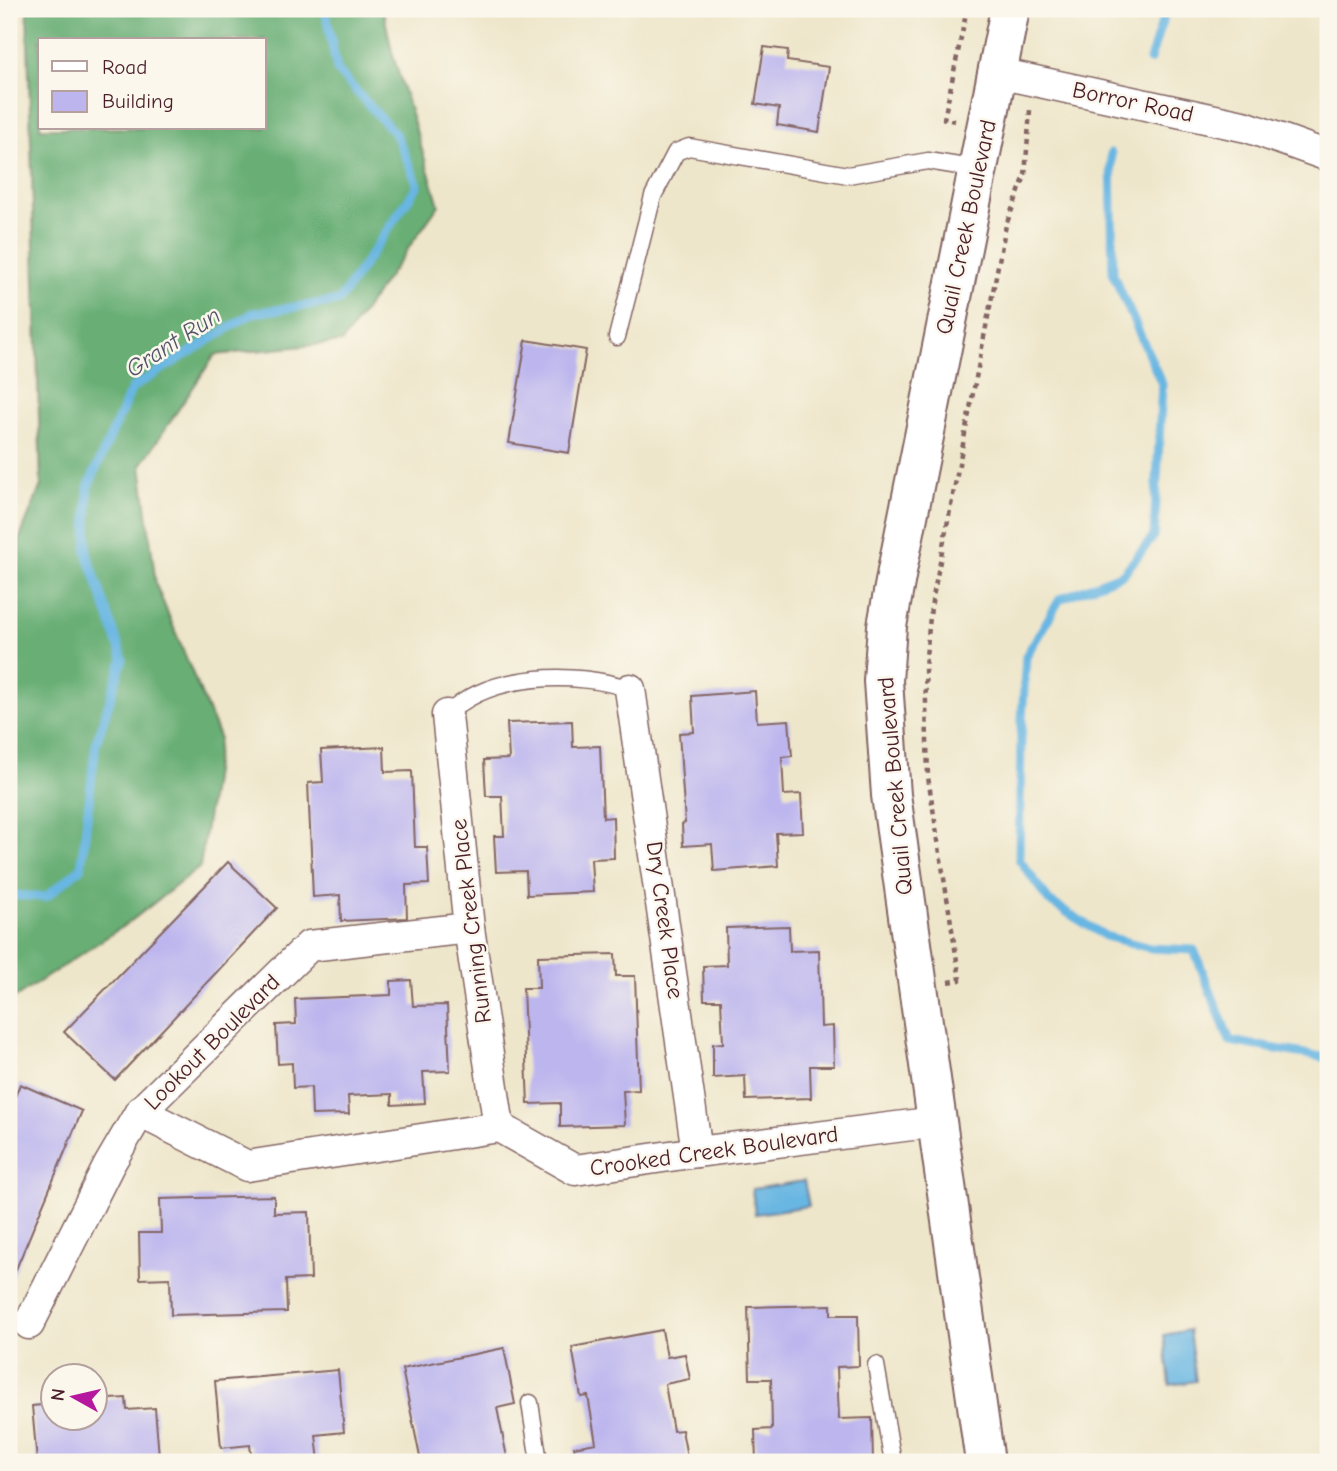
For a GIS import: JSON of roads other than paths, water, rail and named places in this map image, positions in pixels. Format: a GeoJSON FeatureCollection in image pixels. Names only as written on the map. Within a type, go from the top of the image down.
{"type":"FeatureCollection","features":[{"type":"Feature","properties":{"kind":"street"},"geometry":{"type":"LineString","coordinates":[[1010,9],[1016,77]]}},
{"type":"Feature","properties":{"kind":"street","name":"Borror Road"},"geometry":{"type":"LineString","coordinates":[[1016,77],[1247,127],[1328,156]]}},
{"type":"Feature","properties":{"kind":"street","name":"Quail Creek Boulevard"},"geometry":{"type":"LineString","coordinates":[[985,1462],[891,795],[883,681],[887,626],[897,570],[977,169],[1016,77]]}},
{"type":"Feature","properties":{"kind":"street","name":"Dry Creek Place"},"geometry":{"type":"LineString","coordinates":[[630,689],[697,1152]]}},
{"type":"Feature","properties":{"kind":"street","name":"Running Creek Place"},"geometry":{"type":"LineString","coordinates":[[447,715],[469,928],[499,1127]]}},
{"type":"Feature","properties":{"kind":"street","name":"Lookout Boulevard"},"geometry":{"type":"LineString","coordinates":[[29,1324],[109,1165],[140,1112],[309,946],[469,928]]}},
{"type":"Feature","properties":{"kind":"street"},"geometry":{"type":"LineString","coordinates":[[140,1112],[247,1166],[499,1127]]}},
{"type":"Feature","properties":{"kind":"street","name":"Crooked Creek Boulevard"},"geometry":{"type":"LineString","coordinates":[[499,1127],[575,1170],[936,1122]]}},
{"type":"Feature","properties":{"kind":"lane"},"geometry":{"type":"LineString","coordinates":[[617,337],[653,196],[676,152],[689,148],[848,175],[928,161],[977,169]]}},
{"type":"Feature","properties":{"kind":"lane"},"geometry":{"type":"LineString","coordinates":[[447,715],[458,704],[475,694],[505,685],[548,678],[597,680],[630,689]]}},
{"type":"Feature","properties":{"kind":"lane"},"geometry":{"type":"LineString","coordinates":[[876,1365],[893,1462]]}},
{"type":"Feature","properties":{"kind":"lane"},"geometry":{"type":"LineString","coordinates":[[530,1403],[539,1462]]}},
{"type":"Feature","properties":{"kind":"water"},"geometry":{"type":"Polygon","coordinates":[[[804,1181],[809,1206],[755,1214],[752,1189],[804,1181]]]}},
{"type":"Feature","properties":{"kind":"water"},"geometry":{"type":"Polygon","coordinates":[[[1189,1330],[1196,1381],[1170,1385],[1164,1335],[1189,1330]]]}},
{"type":"Feature","properties":{"kind":"waterway","name":"Grant Run"},"geometry":{"type":"LineString","coordinates":[[9,895],[46,897],[81,868],[96,743],[123,659],[87,553],[88,487],[132,388],[253,313],[339,301],[418,185],[396,135],[337,70],[325,9]]}},
{"type":"Feature","properties":{"kind":"waterway"},"geometry":{"type":"LineString","coordinates":[[1150,60],[1166,9]]}},
{"type":"Feature","properties":{"kind":"waterway"},"geometry":{"type":"LineString","coordinates":[[1111,153],[1113,274],[1162,384],[1154,536],[1123,574],[1060,599],[1026,656],[1021,736],[1019,859],[1049,901],[1105,936],[1150,948],[1194,950],[1230,1041],[1328,1058]]}}]}
